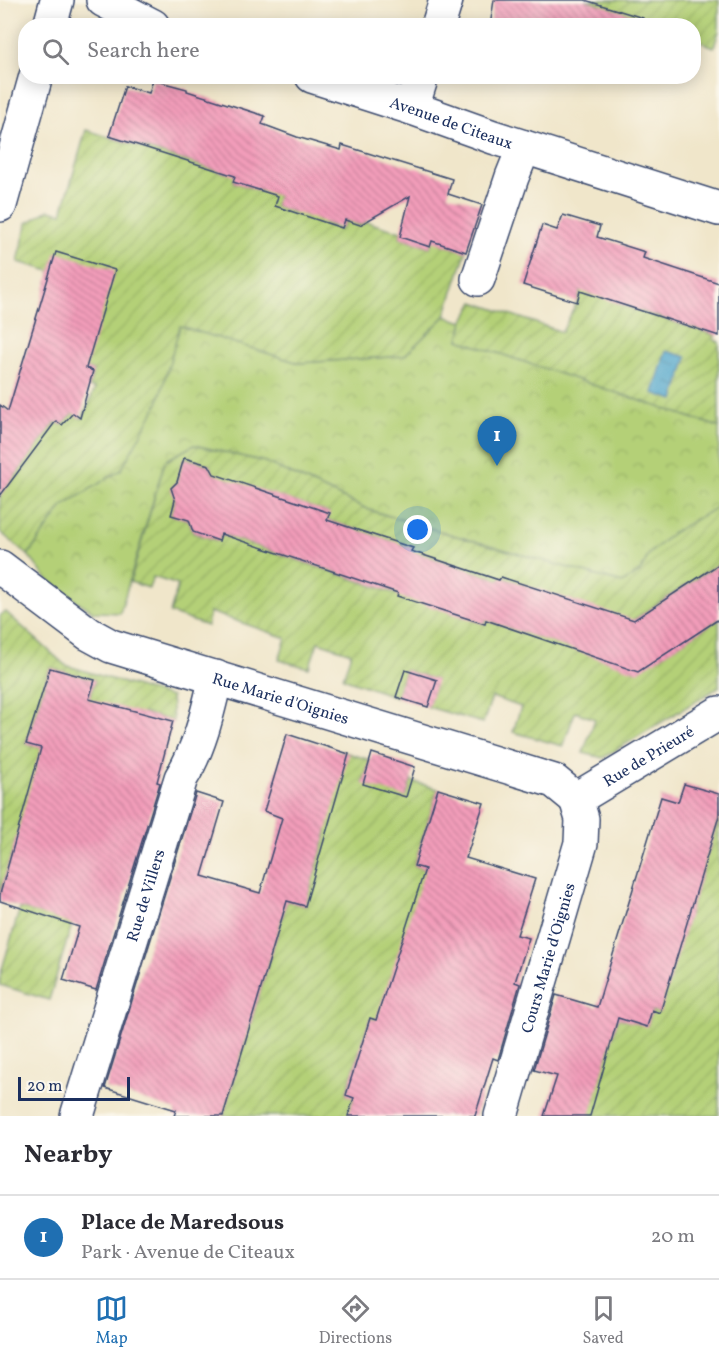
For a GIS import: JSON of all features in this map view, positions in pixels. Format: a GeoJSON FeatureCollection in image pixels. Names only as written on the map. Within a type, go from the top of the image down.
{"type":"FeatureCollection","features":[{"type":"Feature","properties":{"kind":"street"},"geometry":{"type":"LineString","coordinates":[[52,18],[57,0]]}},
{"type":"Feature","properties":{"kind":"street"},"geometry":{"type":"LineString","coordinates":[[103,0],[138,18]]}},
{"type":"Feature","properties":{"kind":"street"},"geometry":{"type":"LineString","coordinates":[[440,18],[446,0]]}},
{"type":"Feature","properties":{"kind":"street"},"geometry":{"type":"LineString","coordinates":[[0,205],[34,84]]}},
{"type":"Feature","properties":{"kind":"street","name":"Avenue de Citeaux"},"geometry":{"type":"LineString","coordinates":[[337,84],[493,137],[719,209]]}},
{"type":"Feature","properties":{"kind":"street"},"geometry":{"type":"LineString","coordinates":[[412,108],[420,84]]}},
{"type":"Feature","properties":{"kind":"street","name":"Avenue de Citeaux"},"geometry":{"type":"LineString","coordinates":[[478,279],[524,147]]}},
{"type":"Feature","properties":{"kind":"street","name":"Rue Marie d'Oignies"},"geometry":{"type":"LineString","coordinates":[[0,567],[89,634],[111,646],[554,781],[576,799]]}},
{"type":"Feature","properties":{"kind":"street","name":"Rue de Villers"},"geometry":{"type":"LineString","coordinates":[[76,1116],[181,778],[189,765],[216,677]]}},
{"type":"Feature","properties":{"kind":"street","name":"Rue de Prieuré"},"geometry":{"type":"LineString","coordinates":[[576,799],[719,713]]}},
{"type":"Feature","properties":{"kind":"street","name":"Cours Marie d'Oignies"},"geometry":{"type":"LineString","coordinates":[[501,1116],[581,843],[582,819],[576,799]]}},
{"type":"Feature","properties":{"kind":"green space"},"geometry":{"type":"Polygon","coordinates":[[[585,0],[719,0],[719,31],[714,47],[701,42],[701,18],[640,18],[585,0]]]}},
{"type":"Feature","properties":{"kind":"green space"},"geometry":{"type":"Polygon","coordinates":[[[86,130],[225,173],[237,171],[233,182],[260,191],[281,187],[275,206],[292,212],[327,210],[324,223],[341,230],[345,220],[360,225],[367,222],[401,232],[400,237],[430,247],[434,237],[442,244],[466,252],[445,316],[404,356],[299,363],[180,326],[158,403],[121,470],[63,506],[28,555],[0,532],[0,494],[56,421],[62,425],[73,413],[82,419],[95,389],[89,387],[93,371],[85,368],[50,271],[18,262],[27,223],[49,210],[62,213],[86,130]]]}},
{"type":"Feature","properties":{"kind":"green space"},"geometry":{"type":"Polygon","coordinates":[[[582,286],[627,307],[715,335],[714,340],[719,342],[719,427],[459,340],[463,322],[474,302],[562,332],[582,286]]]}},
{"type":"Feature","properties":{"kind":"green space"},"geometry":{"type":"Polygon","coordinates":[[[445,316],[463,322],[459,340],[719,427],[719,506],[649,554],[640,572],[622,583],[369,510],[265,462],[194,445],[165,461],[120,613],[94,612],[64,593],[46,578],[28,555],[63,506],[82,493],[158,403],[179,325],[299,363],[404,356],[445,316]]]}},
{"type":"Feature","properties":{"kind":"green space"},"geometry":{"type":"Polygon","coordinates":[[[194,445],[265,462],[369,510],[622,583],[640,572],[649,554],[672,533],[719,506],[719,564],[630,622],[501,577],[499,580],[411,551],[412,548],[327,520],[329,513],[214,475],[209,465],[185,458],[177,482],[172,488],[175,500],[171,515],[189,520],[193,533],[219,541],[221,534],[485,624],[486,620],[638,671],[719,619],[719,687],[603,758],[583,753],[595,719],[575,712],[563,746],[513,732],[521,707],[492,697],[483,723],[428,707],[436,680],[405,670],[396,697],[343,678],[351,653],[318,642],[309,668],[279,660],[286,638],[210,612],[207,626],[170,613],[178,585],[153,577],[149,588],[130,582],[165,461],[194,445]]]}},
{"type":"Feature","properties":{"kind":"green space"},"geometry":{"type":"Polygon","coordinates":[[[6,612],[65,665],[171,697],[173,721],[143,713],[49,1000],[0,985],[0,976],[20,908],[41,914],[71,758],[95,680],[50,668],[26,744],[48,750],[20,825],[0,894],[0,615],[6,612]]]}},
{"type":"Feature","properties":{"kind":"green space"},"geometry":{"type":"Polygon","coordinates":[[[341,751],[370,760],[363,783],[406,796],[411,781],[438,789],[414,866],[436,873],[377,1020],[370,1019],[346,1094],[354,1098],[348,1116],[223,1116],[287,901],[305,906],[327,831],[317,827],[341,751]]]}},
{"type":"Feature","properties":{"kind":"green space"},"geometry":{"type":"Polygon","coordinates":[[[719,816],[719,1114],[718,1116],[589,1116],[618,1018],[647,1026],[652,1010],[659,1013],[719,816]]]}},
{"type":"Feature","properties":{"kind":"water"},"geometry":{"type":"Polygon","coordinates":[[[666,351],[687,357],[674,400],[653,393],[666,351]]]}},
{"type":"Feature","properties":{"kind":"building"},"geometry":{"type":"Polygon","coordinates":[[[494,0],[585,0],[643,18],[491,18],[494,0]]]}},
{"type":"Feature","properties":{"kind":"building"},"geometry":{"type":"Polygon","coordinates":[[[152,84],[168,84],[187,89],[187,91],[265,116],[262,124],[297,137],[341,150],[342,145],[452,179],[448,194],[482,205],[466,252],[432,241],[430,247],[400,237],[410,196],[360,225],[345,220],[342,228],[275,206],[278,196],[233,182],[235,176],[109,136],[125,86],[149,93],[152,84]]]}},
{"type":"Feature","properties":{"kind":"building"},"geometry":{"type":"Polygon","coordinates":[[[563,215],[600,226],[597,237],[645,252],[643,258],[719,283],[719,336],[580,291],[577,302],[523,285],[542,225],[557,230],[563,215]]]}},
{"type":"Feature","properties":{"kind":"building"},"geometry":{"type":"Polygon","coordinates":[[[56,252],[115,270],[86,368],[93,371],[80,418],[73,413],[62,425],[56,421],[0,496],[0,405],[8,411],[56,252]]]}},
{"type":"Feature","properties":{"kind":"building"},"geometry":{"type":"Polygon","coordinates":[[[184,458],[209,465],[214,474],[330,513],[327,520],[413,548],[411,551],[634,620],[719,564],[719,619],[638,672],[486,620],[485,624],[397,596],[398,593],[221,534],[219,541],[193,532],[189,520],[171,515],[175,500],[171,488],[177,482],[184,458]]]}},
{"type":"Feature","properties":{"kind":"building"},"geometry":{"type":"Polygon","coordinates":[[[50,668],[95,680],[89,699],[173,721],[157,782],[160,783],[96,990],[63,980],[79,927],[0,901],[0,894],[41,748],[26,744],[50,668]]]}},
{"type":"Feature","properties":{"kind":"building"},"geometry":{"type":"Polygon","coordinates":[[[405,670],[437,680],[428,707],[396,697],[405,670]]]}},
{"type":"Feature","properties":{"kind":"building"},"geometry":{"type":"Polygon","coordinates":[[[287,734],[349,754],[305,906],[287,901],[223,1116],[174,1116],[176,1110],[105,1088],[196,793],[224,802],[202,876],[260,893],[282,818],[264,811],[287,734]]]}},
{"type":"Feature","properties":{"kind":"building"},"geometry":{"type":"Polygon","coordinates":[[[372,753],[415,767],[406,797],[363,784],[372,753]]]}},
{"type":"Feature","properties":{"kind":"building"},"geometry":{"type":"Polygon","coordinates":[[[684,784],[719,794],[719,816],[660,1013],[652,1010],[647,1027],[618,1018],[590,1116],[544,1116],[557,1076],[534,1070],[556,995],[597,1007],[661,797],[678,802],[684,784]]]}},
{"type":"Feature","properties":{"kind":"building"},"geometry":{"type":"Polygon","coordinates":[[[438,789],[484,803],[466,858],[535,879],[517,935],[529,938],[515,982],[520,984],[498,1060],[493,1058],[475,1116],[348,1116],[354,1098],[346,1095],[370,1018],[376,1020],[425,869],[414,866],[438,789]]]}},
{"type":"Feature","properties":{"kind":"place","name":"Place de Maredsous"},"geometry":{"type":"Point","coordinates":[497,466]}}]}
